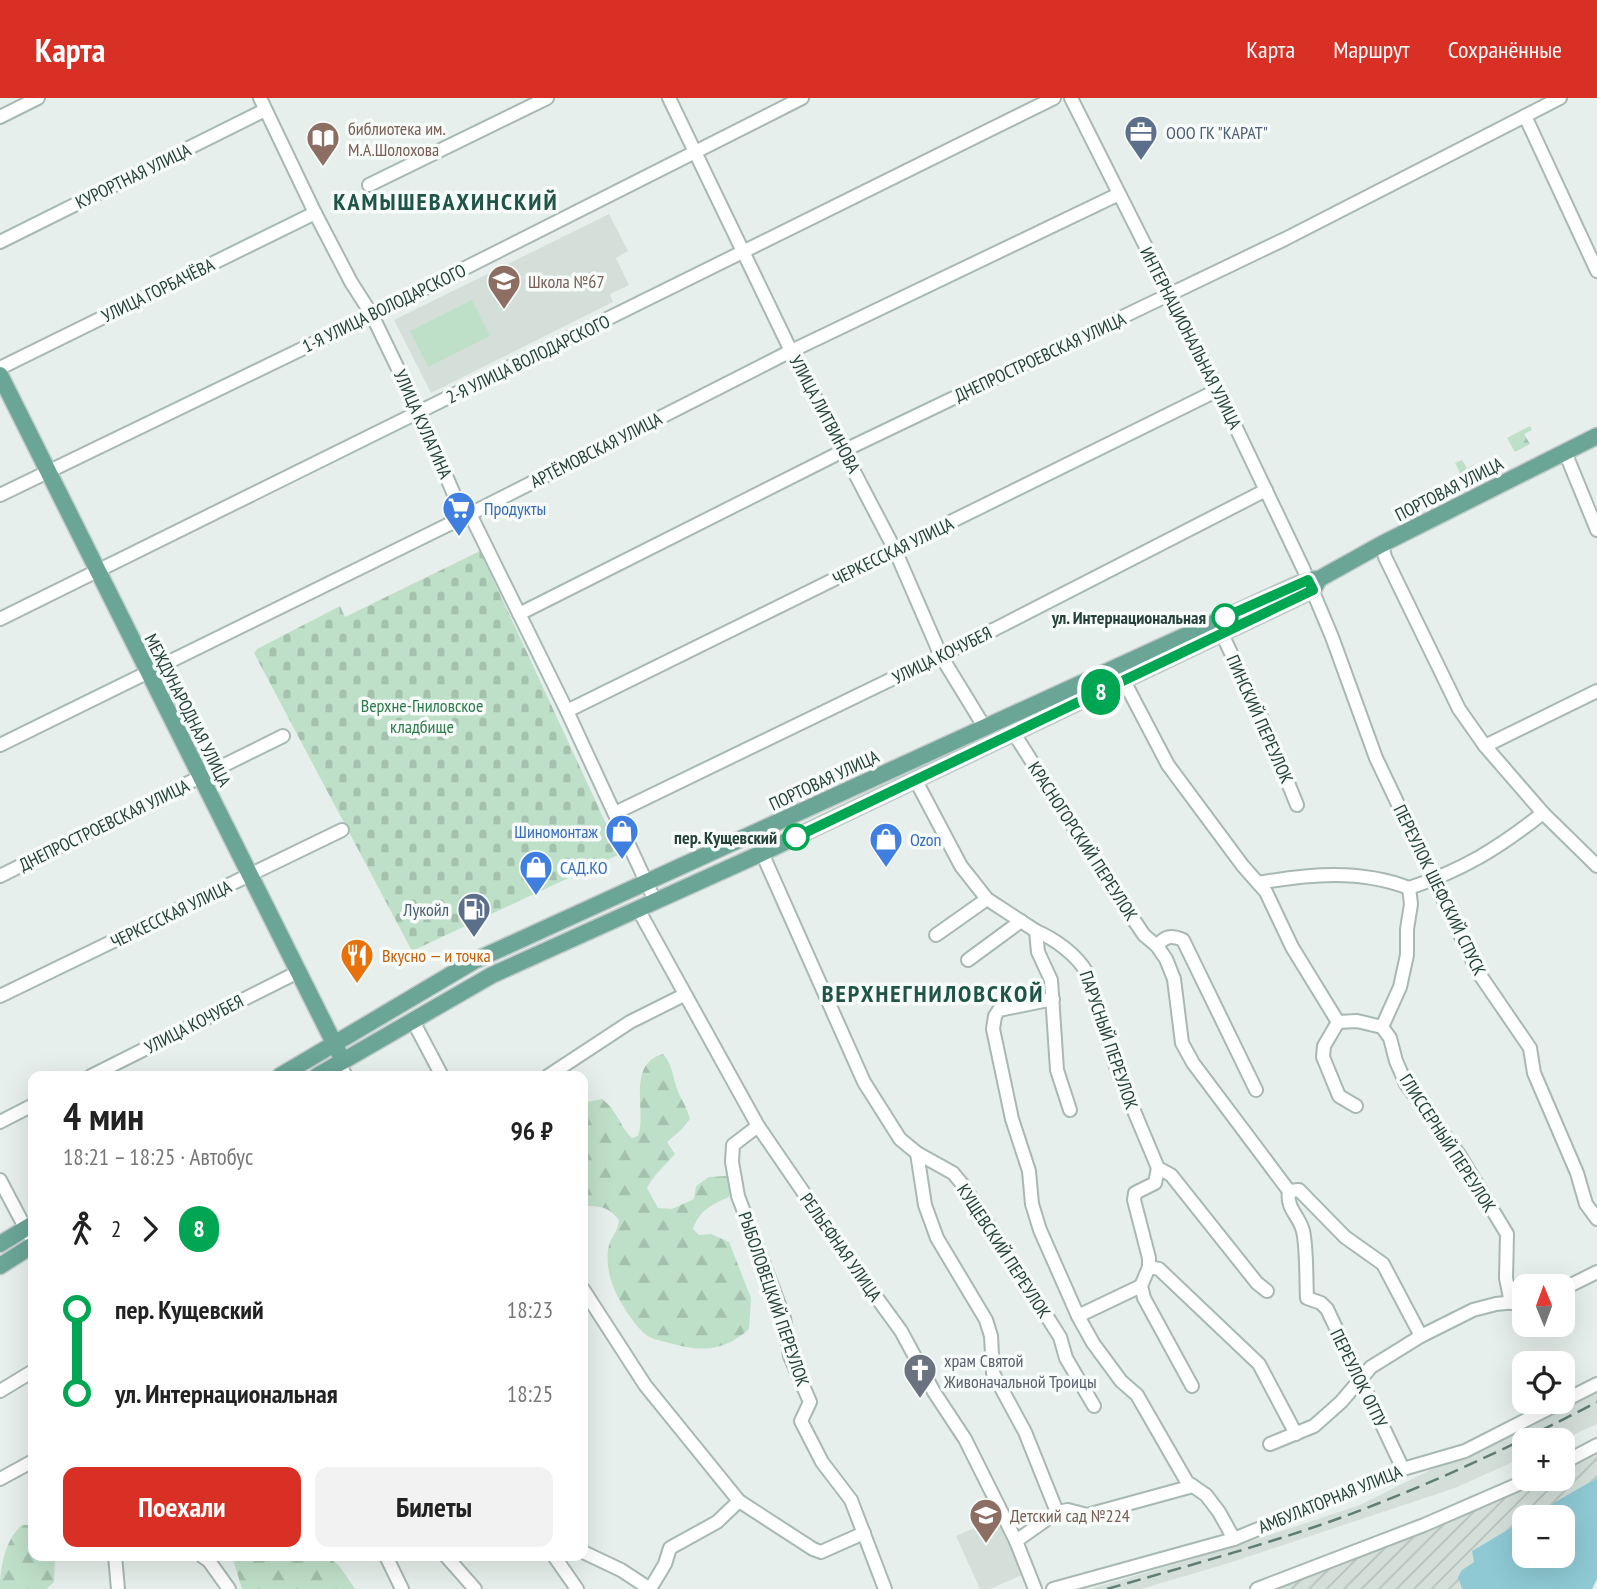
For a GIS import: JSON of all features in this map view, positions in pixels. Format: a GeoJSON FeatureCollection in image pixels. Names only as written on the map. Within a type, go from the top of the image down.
{"type":"FeatureCollection","features":[{"type":"Feature","properties":{"kind":"main road","name":"МЕЖДУНАРОДНАЯ УЛИЦА"},"geometry":{"type":"LineString","coordinates":[[0,375],[334,1044],[343,1067]]}},
{"type":"Feature","properties":{"kind":"main road","name":"ПОРТОВАЯ УЛИЦА"},"geometry":{"type":"LineString","coordinates":[[343,1067],[413,1021],[492,975],[762,853],[1222,634],[1382,544],[1597,436]]}},
{"type":"Feature","properties":{"kind":"main road","name":"ПОРТОВАЯ УЛИЦА"},"geometry":{"type":"LineString","coordinates":[[288,1071],[474,961],[503,947],[985,728],[1314,583]]}},
{"type":"Feature","properties":{"kind":"main road"},"geometry":{"type":"LineString","coordinates":[[503,947],[500,953],[502,961],[514,965]]}},
{"type":"Feature","properties":{"kind":"main road"},"geometry":{"type":"LineString","coordinates":[[0,1244],[28,1227]]}},
{"type":"Feature","properties":{"kind":"main road"},"geometry":{"type":"LineString","coordinates":[[0,1266],[28,1248]]}},
{"type":"Feature","properties":{"kind":"street"},"geometry":{"type":"LineString","coordinates":[[0,117],[38,98]]}},
{"type":"Feature","properties":{"kind":"street"},"geometry":{"type":"LineString","coordinates":[[369,184],[547,98]]}},
{"type":"Feature","properties":{"kind":"street","name":"УЛИЦА ЛИТВИНОВА"},"geometry":{"type":"LineString","coordinates":[[669,98],[791,351],[895,550],[941,656],[985,728]]}},
{"type":"Feature","properties":{"kind":"street","name":"1-Я УЛИЦА ВОЛОДАРСКОГО"},"geometry":{"type":"LineString","coordinates":[[0,495],[372,315],[802,98]]}},
{"type":"Feature","properties":{"kind":"street","name":"2-Я УЛИЦА ВОЛОДАРСКОГО"},"geometry":{"type":"LineString","coordinates":[[0,619],[1054,98]]}},
{"type":"Feature","properties":{"kind":"street","name":"ИНТЕРНАЦИОНАЛЬНАЯ УЛИЦА"},"geometry":{"type":"LineString","coordinates":[[1071,98],[1314,583]]}},
{"type":"Feature","properties":{"kind":"street","name":"ДНЕПРОСТРОЕВСКАЯ УЛИЦА"},"geometry":{"type":"LineString","coordinates":[[519,614],[845,450],[1169,296],[1560,98]]}},
{"type":"Feature","properties":{"kind":"street","name":"УЛИЦА КУЛАГИНА"},"geometry":{"type":"LineString","coordinates":[[262,104],[315,213],[351,282],[372,315],[420,413],[459,506],[470,514],[567,710],[655,901]]}},
{"type":"Feature","properties":{"kind":"street","name":"КУРОРТНАЯ УЛИЦА"},"geometry":{"type":"LineString","coordinates":[[0,242],[262,104]]}},
{"type":"Feature","properties":{"kind":"street"},"geometry":{"type":"LineString","coordinates":[[1525,116],[1597,271]]}},
{"type":"Feature","properties":{"kind":"street","name":"АРТЁМОВСКАЯ УЛИЦА"},"geometry":{"type":"LineString","coordinates":[[0,744],[470,514],[791,351],[1119,194]]}},
{"type":"Feature","properties":{"kind":"street","name":"УЛИЦА ГОРБАЧЁВА"},"geometry":{"type":"LineString","coordinates":[[0,368],[315,213]]}},
{"type":"Feature","properties":{"kind":"street","name":"ЧЕРКЕССКАЯ УЛИЦА"},"geometry":{"type":"LineString","coordinates":[[567,710],[1218,390]]}},
{"type":"Feature","properties":{"kind":"street"},"geometry":{"type":"LineString","coordinates":[[1565,452],[1597,530]]}},
{"type":"Feature","properties":{"kind":"street","name":"УЛИЦА КОЧУБЕЯ"},"geometry":{"type":"LineString","coordinates":[[615,813],[941,656],[1266,490]]}},
{"type":"Feature","properties":{"kind":"street"},"geometry":{"type":"LineString","coordinates":[[1382,544],[1385,557],[1459,709],[1485,746],[1543,813],[1597,866]]}},
{"type":"Feature","properties":{"kind":"street","name":"ПЕРЕУЛОК ШЕФСКИЙ СПУСК"},"geometry":{"type":"LineString","coordinates":[[1314,583],[1376,758],[1478,972],[1530,1048],[1534,1073],[1577,1173],[1586,1204],[1597,1219]]}},
{"type":"Feature","properties":{"kind":"street","name":"ПИНСКИЙ ПЕРЕУЛОК"},"geometry":{"type":"LineString","coordinates":[[1222,634],[1263,721],[1297,805]]}},
{"type":"Feature","properties":{"kind":"street"},"geometry":{"type":"LineString","coordinates":[[1124,681],[1168,765],[1266,892],[1292,947],[1338,1022]]}},
{"type":"Feature","properties":{"kind":"street"},"geometry":{"type":"LineString","coordinates":[[1485,746],[1597,691]]}},
{"type":"Feature","properties":{"kind":"street","name":"КРАСНОГОРСКИЙ ПЕРЕУЛОК"},"geometry":{"type":"LineString","coordinates":[[1013,732],[1115,892],[1144,935],[1157,946],[1166,959],[1174,979],[1180,1034],[1192,1063],[1289,1191],[1290,1209],[1303,1230],[1307,1298]]}},
{"type":"Feature","properties":{"kind":"street","name":"ДНЕПРОСТРОЕВСКАЯ УЛИЦА"},"geometry":{"type":"LineString","coordinates":[[0,876],[283,736]]}},
{"type":"Feature","properties":{"kind":"street","name":"ПАРУСНЫЙ ПЕРЕУЛОК"},"geometry":{"type":"LineString","coordinates":[[915,779],[961,866],[987,899],[1048,936],[1082,963],[1118,1073],[1158,1168],[1171,1175],[1257,1283],[1267,1291]]}},
{"type":"Feature","properties":{"kind":"street"},"geometry":{"type":"LineString","coordinates":[[1258,883],[1286,878],[1349,874],[1387,879],[1409,888],[1486,855],[1543,813]]}},
{"type":"Feature","properties":{"kind":"street","name":"ЧЕРКЕССКАЯ УЛИЦА"},"geometry":{"type":"LineString","coordinates":[[0,996],[342,830]]}},
{"type":"Feature","properties":{"kind":"street","name":"КУЩЕВСКИЙ ПЕРЕУЛОК"},"geometry":{"type":"LineString","coordinates":[[762,853],[864,1082],[900,1139],[917,1153],[953,1173],[963,1185],[1060,1337],[1066,1358],[1094,1406]]}},
{"type":"Feature","properties":{"kind":"street"},"geometry":{"type":"LineString","coordinates":[[1338,1022],[1357,1021],[1382,1027],[1400,987],[1407,955],[1411,904],[1409,888]]}},
{"type":"Feature","properties":{"kind":"street"},"geometry":{"type":"LineString","coordinates":[[936,935],[987,899]]}},
{"type":"Feature","properties":{"kind":"street","name":"РЕЛЬЕФНАЯ УЛИЦА"},"geometry":{"type":"LineString","coordinates":[[638,909],[758,1126],[901,1331],[934,1392],[965,1439],[1016,1541],[1035,1589]]}},
{"type":"Feature","properties":{"kind":"street"},"geometry":{"type":"LineString","coordinates":[[968,960],[1021,921]]}},
{"type":"Feature","properties":{"kind":"street","name":"ПАРУСНЫЙ ПЕРЕУЛОК"},"geometry":{"type":"LineString","coordinates":[[1036,931],[1038,952],[1051,980],[1057,1070],[1070,1110]]}},
{"type":"Feature","properties":{"kind":"street"},"geometry":{"type":"LineString","coordinates":[[1157,946],[1163,938],[1173,936],[1183,940],[1256,1090]]}},
{"type":"Feature","properties":{"kind":"street","name":"УЛИЦА КОЧУБЕЯ"},"geometry":{"type":"LineString","coordinates":[[100,1071],[298,972]]}},
{"type":"Feature","properties":{"kind":"street"},"geometry":{"type":"LineString","coordinates":[[556,1071],[630,1022],[684,995]]}},
{"type":"Feature","properties":{"kind":"street","name":"КУЩЕВСКИЙ ПЕРЕУЛОК"},"geometry":{"type":"LineString","coordinates":[[1053,999],[999,1010],[993,1029],[1012,1119],[1029,1171],[1032,1204],[1040,1230],[1078,1316],[1093,1343],[1121,1381],[1138,1395],[1186,1482],[1206,1495],[1220,1512],[1234,1539]]}},
{"type":"Feature","properties":{"kind":"street"},"geometry":{"type":"LineString","coordinates":[[413,1021],[439,1071]]}},
{"type":"Feature","properties":{"kind":"street"},"geometry":{"type":"LineString","coordinates":[[1338,1022],[1324,1046],[1323,1057],[1339,1096],[1356,1106]]}},
{"type":"Feature","properties":{"kind":"street","name":"ГЛИССЕРНЫЙ ПЕРЕУЛОК"},"geometry":{"type":"LineString","coordinates":[[1382,1027],[1390,1038],[1406,1084],[1458,1153],[1507,1234],[1506,1278],[1512,1290]]}},
{"type":"Feature","properties":{"kind":"street"},"geometry":{"type":"LineString","coordinates":[[0,1122],[28,1108]]}},
{"type":"Feature","properties":{"kind":"street","name":"РЫБОЛОВЕЦКИЙ ПЕРЕУЛОК"},"geometry":{"type":"LineString","coordinates":[[758,1126],[733,1145],[732,1161],[738,1196],[784,1318],[790,1356],[810,1402],[801,1421],[822,1462],[851,1500],[885,1589]]}},
{"type":"Feature","properties":{"kind":"street"},"geometry":{"type":"LineString","coordinates":[[917,1153],[925,1205],[937,1238],[986,1320],[991,1336],[993,1373],[1025,1432],[1056,1512]]}},
{"type":"Feature","properties":{"kind":"street"},"geometry":{"type":"LineString","coordinates":[[1078,1316],[1140,1286],[1149,1268],[1149,1258],[1134,1200],[1135,1193],[1155,1183],[1158,1168]]}},
{"type":"Feature","properties":{"kind":"street"},"geometry":{"type":"LineString","coordinates":[[0,1180],[28,1224]]}},
{"type":"Feature","properties":{"kind":"street","name":"КРАСНОГОРСКИЙ ПЕРЕУЛОК"},"geometry":{"type":"LineString","coordinates":[[1289,1191],[1299,1191],[1345,1237],[1383,1264],[1421,1336]]}},
{"type":"Feature","properties":{"kind":"street"},"geometry":{"type":"LineString","coordinates":[[1149,1268],[1159,1269],[1259,1364],[1296,1434]]}},
{"type":"Feature","properties":{"kind":"street"},"geometry":{"type":"LineString","coordinates":[[1575,1283],[1597,1272]]}},
{"type":"Feature","properties":{"kind":"street"},"geometry":{"type":"LineString","coordinates":[[1140,1286],[1192,1386]]}},
{"type":"Feature","properties":{"kind":"street"},"geometry":{"type":"LineString","coordinates":[[588,1297],[645,1385],[739,1501],[821,1552],[864,1533]]}},
{"type":"Feature","properties":{"kind":"street","name":"ПЕРЕУЛОК ОГПУ"},"geometry":{"type":"LineString","coordinates":[[1307,1298],[1321,1303],[1327,1309],[1403,1469]]}},
{"type":"Feature","properties":{"kind":"street"},"geometry":{"type":"LineString","coordinates":[[1270,1444],[1314,1426],[1341,1402],[1371,1367],[1421,1336],[1473,1310],[1512,1303]]}},
{"type":"Feature","properties":{"kind":"street"},"geometry":{"type":"LineString","coordinates":[[0,1391],[28,1374]]}},
{"type":"Feature","properties":{"kind":"street","name":"АМБУЛАТОРНАЯ УЛИЦА"},"geometry":{"type":"LineString","coordinates":[[1053,1589],[1234,1539],[1403,1469],[1465,1451],[1597,1384]]}},
{"type":"Feature","properties":{"kind":"street"},"geometry":{"type":"LineString","coordinates":[[1575,1457],[1597,1445]]}},
{"type":"Feature","properties":{"kind":"street"},"geometry":{"type":"LineString","coordinates":[[0,1479],[28,1464]]}},
{"type":"Feature","properties":{"kind":"street"},"geometry":{"type":"LineString","coordinates":[[1016,1541],[1056,1512],[1068,1510],[1087,1515],[1193,1486]]}},
{"type":"Feature","properties":{"kind":"street"},"geometry":{"type":"LineString","coordinates":[[1257,1589],[1424,1525],[1512,1487]]}},
{"type":"Feature","properties":{"kind":"street"},"geometry":{"type":"LineString","coordinates":[[588,1554],[621,1570],[650,1589],[666,1564],[670,1548],[717,1522],[739,1501]]}},
{"type":"Feature","properties":{"kind":"street"},"geometry":{"type":"LineString","coordinates":[[115,1561],[118,1589]]}},
{"type":"Feature","properties":{"kind":"street"},"geometry":{"type":"LineString","coordinates":[[209,1561],[229,1589]]}},
{"type":"Feature","properties":{"kind":"street"},"geometry":{"type":"LineString","coordinates":[[388,1561],[401,1589]]}},
{"type":"Feature","properties":{"kind":"street"},"geometry":{"type":"LineString","coordinates":[[450,1561],[475,1589]]}},
{"type":"Feature","properties":{"kind":"street"},"geometry":{"type":"LineString","coordinates":[[557,1561],[577,1589]]}},
{"type":"Feature","properties":{"kind":"shaded area","name":"Школа №67"},"geometry":{"type":"Polygon","coordinates":[[[609,214],[628,251],[616,258],[629,285],[610,294],[613,302],[431,393],[394,320],[609,214]]]}},
{"type":"Feature","properties":{"kind":"shaded area"},"geometry":{"type":"Polygon","coordinates":[[[1597,1387],[1597,1424],[1575,1434],[1575,1428],[1515,1428],[1543,1414],[1575,1414],[1575,1398],[1597,1387]]]}},
{"type":"Feature","properties":{"kind":"shaded area"},"geometry":{"type":"Polygon","coordinates":[[[1512,1429],[1512,1462],[1455,1488],[1229,1563],[1141,1589],[1090,1589],[1240,1545],[1360,1505],[1512,1429]]]}},
{"type":"Feature","properties":{"kind":"shaded area"},"geometry":{"type":"Polygon","coordinates":[[[1597,1445],[1597,1478],[1575,1491],[1575,1457],[1597,1445]]]}},
{"type":"Feature","properties":{"kind":"shaded area"},"geometry":{"type":"Polygon","coordinates":[[[1512,1486],[1512,1491],[1574,1491],[1550,1505],[1512,1505],[1512,1527],[1472,1551],[1474,1562],[1462,1570],[1459,1580],[1462,1589],[1257,1589],[1512,1486]]]}},
{"type":"Feature","properties":{"kind":"shaded area","name":"Детский сад №224"},"geometry":{"type":"Polygon","coordinates":[[[1000,1517],[1024,1574],[990,1589],[980,1589],[956,1536],[1000,1517]]]}},
{"type":"Feature","properties":{"kind":"green space"},"geometry":{"type":"Polygon","coordinates":[[[472,300],[490,336],[428,367],[410,331],[472,300]]]}},
{"type":"Feature","properties":{"kind":"green space"},"geometry":{"type":"Polygon","coordinates":[[[1530,426],[1532,430],[1524,434],[1530,444],[1515,452],[1507,438],[1530,426]]]}},
{"type":"Feature","properties":{"kind":"green space"},"geometry":{"type":"Polygon","coordinates":[[[1462,460],[1467,468],[1474,465],[1478,472],[1463,479],[1455,463],[1462,460]]]}},
{"type":"Feature","properties":{"kind":"green space","name":"Верхне-Гниловское кладбище"},"geometry":{"type":"Polygon","coordinates":[[[480,551],[620,854],[412,951],[254,653],[340,606],[345,617],[480,551]]]}},
{"type":"Feature","properties":{"kind":"green space"},"geometry":{"type":"Polygon","coordinates":[[[663,1054],[666,1058],[690,1119],[667,1142],[675,1154],[647,1188],[658,1208],[672,1209],[694,1199],[696,1186],[709,1177],[727,1176],[732,1184],[729,1197],[707,1209],[693,1229],[699,1235],[711,1234],[729,1242],[751,1298],[749,1329],[721,1346],[702,1349],[681,1346],[648,1336],[638,1327],[618,1296],[609,1269],[608,1249],[619,1220],[603,1208],[588,1206],[588,1102],[602,1099],[632,1138],[638,1136],[641,1078],[652,1059],[663,1054]]]}},
{"type":"Feature","properties":{"kind":"green space"},"geometry":{"type":"Polygon","coordinates":[[[22,1525],[28,1525],[28,1561],[55,1561],[54,1582],[46,1589],[0,1589],[5,1554],[16,1531],[22,1525]]]}},
{"type":"Feature","properties":{"kind":"green space"},"geometry":{"type":"Polygon","coordinates":[[[234,1561],[333,1561],[355,1589],[242,1589],[234,1561]]]}},
{"type":"Feature","properties":{"kind":"water"},"geometry":{"type":"Polygon","coordinates":[[[1597,1478],[1597,1579],[1592,1589],[1462,1589],[1458,1577],[1462,1570],[1474,1562],[1472,1551],[1512,1527],[1512,1568],[1575,1568],[1575,1505],[1550,1505],[1597,1478]]]}},
{"type":"Feature","properties":{"kind":"railway"},"geometry":{"type":"LineString","coordinates":[[1107,1589],[1272,1541],[1361,1510],[1531,1436],[1597,1402]]}},
{"type":"Feature","properties":{"kind":"bus line","name":"8"},"geometry":{"type":"LineString","coordinates":[[796,837],[1313,590],[1308,580],[1225,617]]}},
{"type":"Feature","properties":{"kind":"place","name":"ООО ГК \"КАРАТ\""},"geometry":{"type":"Point","coordinates":[1141,162]}},
{"type":"Feature","properties":{"kind":"place","name":"библиотека им. М.А.Шолохова"},"geometry":{"type":"Point","coordinates":[323,168]}},
{"type":"Feature","properties":{"kind":"place","name":"Школа №67"},"geometry":{"type":"Point","coordinates":[504,311]}},
{"type":"Feature","properties":{"kind":"place","name":"Продукты"},"geometry":{"type":"Point","coordinates":[459,538]}},
{"type":"Feature","properties":{"kind":"place","name":"ул. Интернациональная"},"geometry":{"type":"Point","coordinates":[1225,617]}},
{"type":"Feature","properties":{"kind":"place","name":"пер. Кущевский"},"geometry":{"type":"Point","coordinates":[796,837]}},
{"type":"Feature","properties":{"kind":"place","name":"Шиномонтаж"},"geometry":{"type":"Point","coordinates":[622,861]}},
{"type":"Feature","properties":{"kind":"place","name":"Ozon"},"geometry":{"type":"Point","coordinates":[886,869]}},
{"type":"Feature","properties":{"kind":"place","name":"САД.КО"},"geometry":{"type":"Point","coordinates":[536,897]}},
{"type":"Feature","properties":{"kind":"place","name":"Лукойл"},"geometry":{"type":"Point","coordinates":[474,939]}},
{"type":"Feature","properties":{"kind":"place","name":"Вкусно — и точка"},"geometry":{"type":"Point","coordinates":[357,985]}},
{"type":"Feature","properties":{"kind":"place","name":"храм Святой Живоначальной Троицы"},"geometry":{"type":"Point","coordinates":[920,1400]}},
{"type":"Feature","properties":{"kind":"place","name":"Детский сад №224"},"geometry":{"type":"Point","coordinates":[986,1545]}},
{"type":"Feature","properties":{"kind":"district","name":"КАМЫШЕВАХИНСКИЙ"},"geometry":{"type":"Point","coordinates":[446,201]}},
{"type":"Feature","properties":{"kind":"district","name":"ВЕРХНЕГНИЛОВСКОЙ"},"geometry":{"type":"Point","coordinates":[933,993]}}]}
